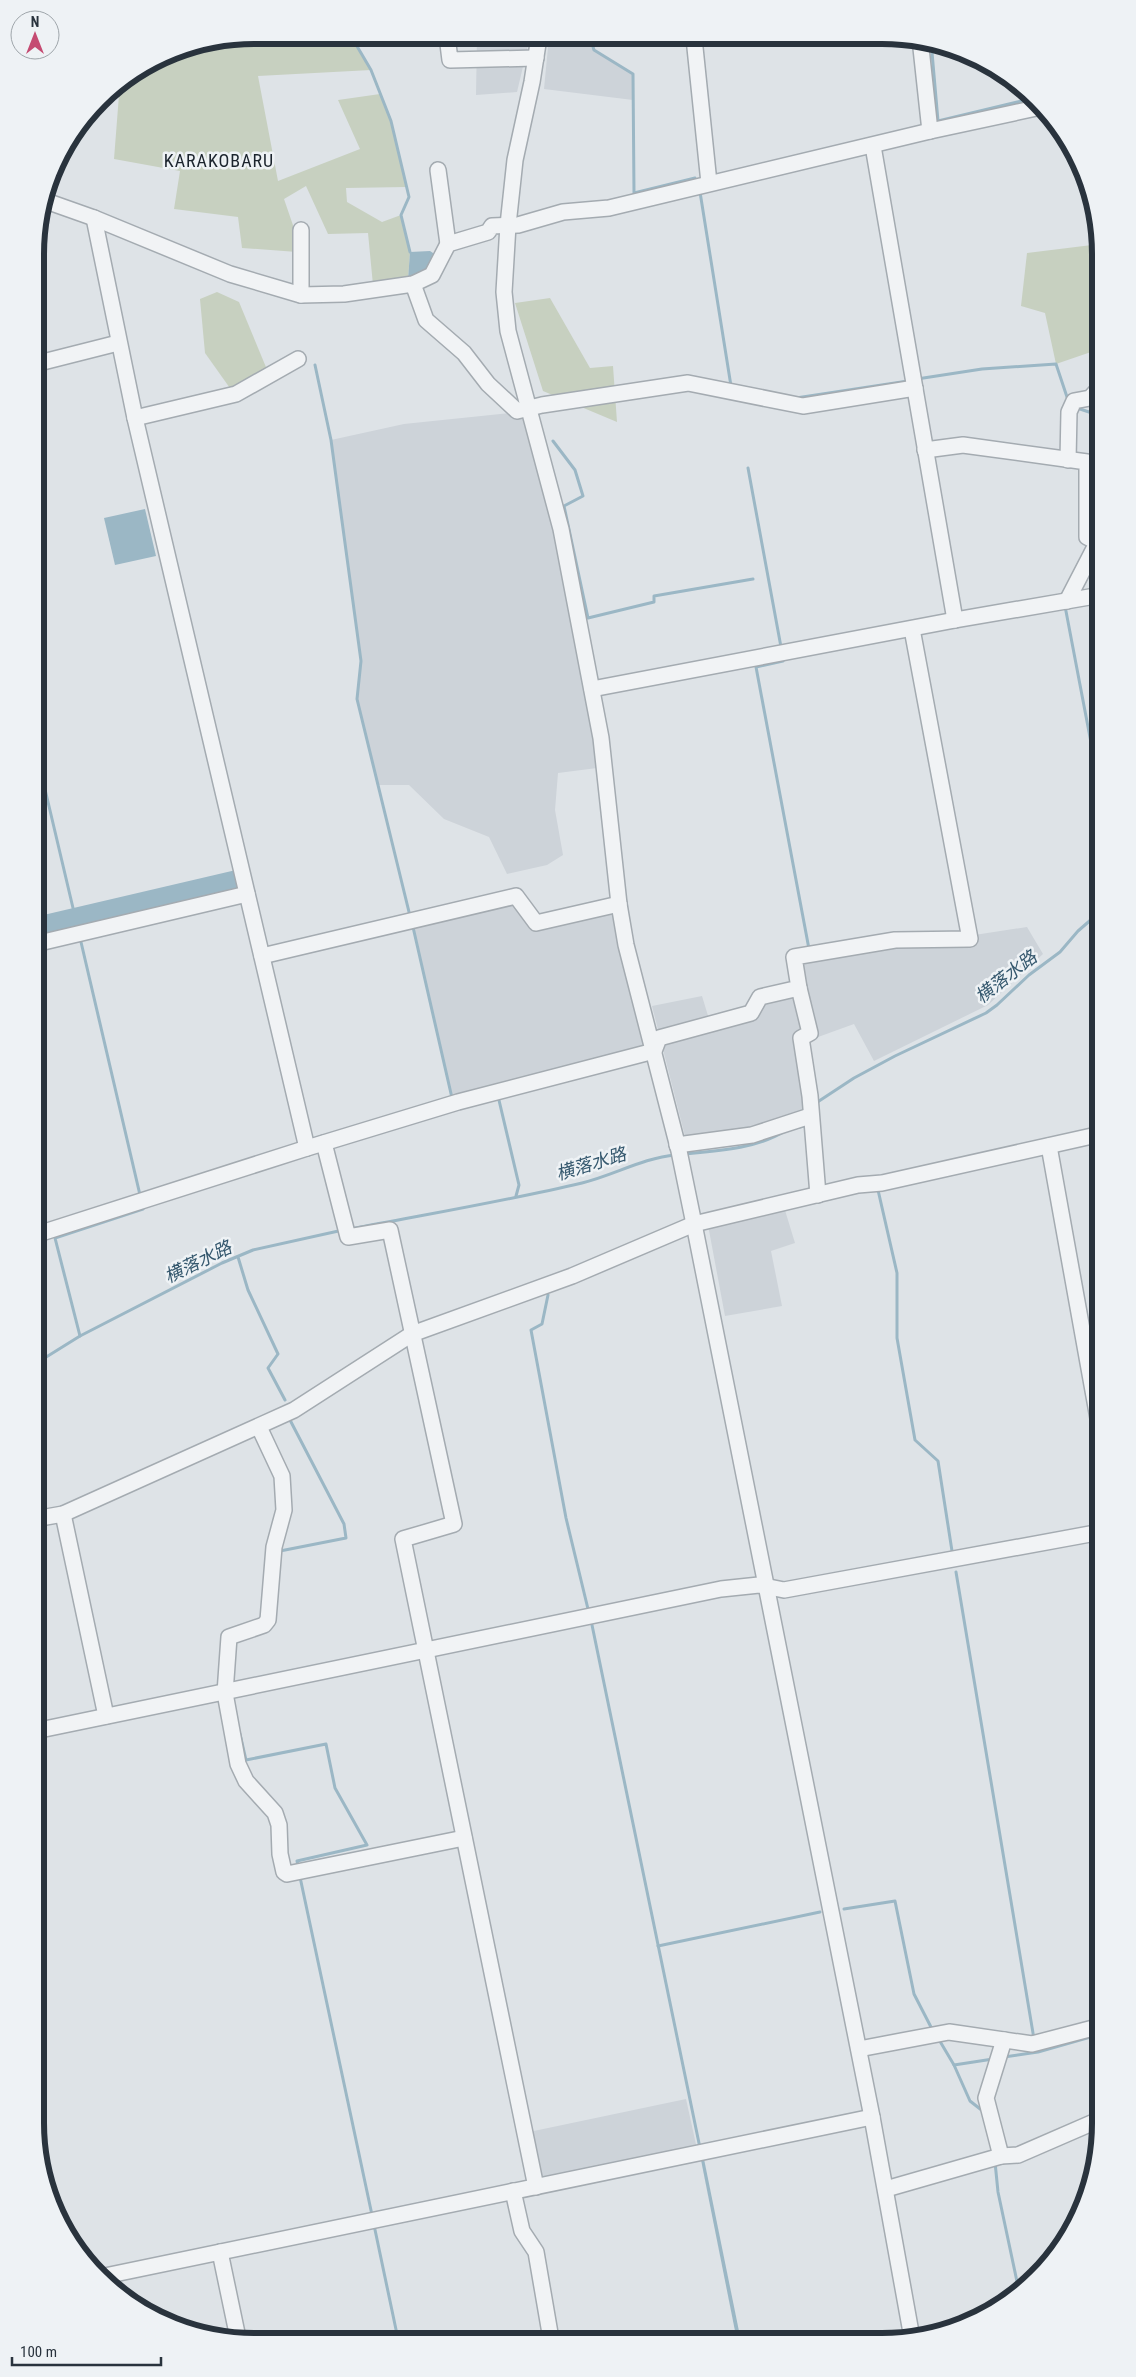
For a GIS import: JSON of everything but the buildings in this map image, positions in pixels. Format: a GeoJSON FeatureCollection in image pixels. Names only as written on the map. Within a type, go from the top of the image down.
{"type":"FeatureCollection","features":[{"type":"Feature","properties":{"kind":"street"},"geometry":{"type":"LineString","coordinates":[[448,44],[450,60],[536,58]]}},
{"type":"Feature","properties":{"kind":"street"},"geometry":{"type":"LineString","coordinates":[[538,44],[515,160],[508,225],[504,292],[508,331],[561,529],[601,738],[619,904],[626,945],[679,1151],[694,1224],[859,2049],[911,2331]]}},
{"type":"Feature","properties":{"kind":"street"},"geometry":{"type":"LineString","coordinates":[[695,44],[709,183]]}},
{"type":"Feature","properties":{"kind":"street"},"geometry":{"type":"LineString","coordinates":[[921,48],[930,131]]}},
{"type":"Feature","properties":{"kind":"street"},"geometry":{"type":"LineString","coordinates":[[448,244],[488,232],[492,226],[518,225],[564,212],[609,208],[930,131],[1034,108]]}},
{"type":"Feature","properties":{"kind":"street"},"geometry":{"type":"LineString","coordinates":[[873,146],[955,620]]}},
{"type":"Feature","properties":{"kind":"street"},"geometry":{"type":"LineString","coordinates":[[50,203],[94,218],[230,274],[301,295],[344,294],[413,284],[432,275],[448,244],[438,170]]}},
{"type":"Feature","properties":{"kind":"street"},"geometry":{"type":"LineString","coordinates":[[94,218],[118,343],[135,418],[307,1148]]}},
{"type":"Feature","properties":{"kind":"street"},"geometry":{"type":"LineString","coordinates":[[301,295],[302,230]]}},
{"type":"Feature","properties":{"kind":"street"},"geometry":{"type":"LineString","coordinates":[[413,284],[426,320],[464,353],[488,384],[517,411],[688,384],[803,406],[914,381]]}},
{"type":"Feature","properties":{"kind":"street"},"geometry":{"type":"LineString","coordinates":[[44,362],[118,343]]}},
{"type":"Feature","properties":{"kind":"street"},"geometry":{"type":"LineString","coordinates":[[135,418],[236,394],[298,359]]}},
{"type":"Feature","properties":{"kind":"street"},"geometry":{"type":"LineString","coordinates":[[1068,460],[1072,406],[1092,396]]}},
{"type":"Feature","properties":{"kind":"street"},"geometry":{"type":"LineString","coordinates":[[925,450],[963,444],[1087,462],[1087,537],[1092,540]]}},
{"type":"Feature","properties":{"kind":"street"},"geometry":{"type":"LineString","coordinates":[[1062,602],[1092,554]]}},
{"type":"Feature","properties":{"kind":"street"},"geometry":{"type":"LineString","coordinates":[[592,689],[955,620],[1092,597]]}},
{"type":"Feature","properties":{"kind":"street"},"geometry":{"type":"LineString","coordinates":[[818,1195],[810,1123],[806,1036],[794,957],[895,940],[970,939],[912,629]]}},
{"type":"Feature","properties":{"kind":"street"},"geometry":{"type":"LineString","coordinates":[[44,942],[247,894]]}},
{"type":"Feature","properties":{"kind":"street"},"geometry":{"type":"LineString","coordinates":[[262,956],[516,896],[536,923],[619,904]]}},
{"type":"Feature","properties":{"kind":"street"},"geometry":{"type":"LineString","coordinates":[[654,1051],[658,1038],[752,1013],[760,997],[799,988]]}},
{"type":"Feature","properties":{"kind":"street"},"geometry":{"type":"LineString","coordinates":[[44,1232],[458,1102],[654,1051]]}},
{"type":"Feature","properties":{"kind":"street"},"geometry":{"type":"LineString","coordinates":[[679,1151],[810,1123]]}},
{"type":"Feature","properties":{"kind":"street"},"geometry":{"type":"LineString","coordinates":[[44,1517],[64,1514],[294,1410],[412,1334],[572,1276],[694,1224],[858,1185],[882,1183],[1092,1136]]}},
{"type":"Feature","properties":{"kind":"street"},"geometry":{"type":"LineString","coordinates":[[324,1143],[348,1237],[390,1230],[454,1524],[403,1539],[536,2187]]}},
{"type":"Feature","properties":{"kind":"street"},"geometry":{"type":"LineString","coordinates":[[1049,1146],[1092,1385]]}},
{"type":"Feature","properties":{"kind":"street"},"geometry":{"type":"LineString","coordinates":[[259,1427],[282,1476],[284,1510],[274,1547],[268,1620],[264,1625],[229,1637],[225,1693],[238,1764],[246,1781],[275,1813],[279,1825],[280,1854],[284,1872],[287,1874],[464,1838]]}},
{"type":"Feature","properties":{"kind":"street"},"geometry":{"type":"LineString","coordinates":[[64,1514],[106,1716]]}},
{"type":"Feature","properties":{"kind":"street"},"geometry":{"type":"LineString","coordinates":[[44,1729],[721,1589],[749,1586],[784,1590],[806,1587],[1092,1534]]}},
{"type":"Feature","properties":{"kind":"street"},"geometry":{"type":"LineString","coordinates":[[859,2049],[949,2032],[1032,2044],[1092,2028]]}},
{"type":"Feature","properties":{"kind":"street"},"geometry":{"type":"LineString","coordinates":[[995,2158],[986,2098],[1004,2040]]}},
{"type":"Feature","properties":{"kind":"street"},"geometry":{"type":"LineString","coordinates":[[109,2275],[872,2117]]}},
{"type":"Feature","properties":{"kind":"street"},"geometry":{"type":"LineString","coordinates":[[886,2190],[995,2158],[1018,2155],[1092,2123]]}},
{"type":"Feature","properties":{"kind":"street"},"geometry":{"type":"LineString","coordinates":[[514,2191],[522,2232],[536,2252],[550,2333]]}},
{"type":"Feature","properties":{"kind":"street"},"geometry":{"type":"LineString","coordinates":[[220,2252],[237,2333]]}},
{"type":"Feature","properties":{"kind":"shaded area"},"geometry":{"type":"Polygon","coordinates":[[[477,44],[528,44],[517,92],[476,95],[477,44]]]}},
{"type":"Feature","properties":{"kind":"shaded area"},"geometry":{"type":"Polygon","coordinates":[[[548,44],[592,44],[594,50],[633,74],[633,100],[544,89],[548,44]]]}},
{"type":"Feature","properties":{"kind":"shaded area"},"geometry":{"type":"Polygon","coordinates":[[[511,413],[526,414],[555,534],[594,736],[597,768],[558,773],[555,810],[563,855],[547,865],[507,874],[489,837],[444,819],[409,785],[377,785],[357,699],[361,661],[331,440],[404,424],[511,413]]]}},
{"type":"Feature","properties":{"kind":"shaded area"},"geometry":{"type":"Polygon","coordinates":[[[516,903],[534,929],[614,914],[624,970],[648,1056],[454,1106],[413,927],[516,903]]]}},
{"type":"Feature","properties":{"kind":"shaded area"},"geometry":{"type":"Polygon","coordinates":[[[1027,927],[1043,954],[988,1005],[874,1061],[854,1024],[807,1041],[818,1117],[688,1148],[652,1006],[702,996],[709,1019],[749,1009],[794,986],[790,952],[968,936],[1027,927]]]}},
{"type":"Feature","properties":{"kind":"shaded area"},"geometry":{"type":"Polygon","coordinates":[[[784,1207],[795,1243],[771,1251],[782,1306],[725,1316],[708,1225],[784,1207]]]}},
{"type":"Feature","properties":{"kind":"shaded area"},"geometry":{"type":"Polygon","coordinates":[[[686,2099],[697,2149],[540,2180],[529,2132],[686,2099]]]}},
{"type":"Feature","properties":{"kind":"green space"},"geometry":{"type":"Polygon","coordinates":[[[240,44],[356,44],[371,70],[258,76],[278,181],[360,149],[338,100],[380,94],[391,121],[406,187],[346,188],[347,202],[382,222],[401,215],[410,252],[408,280],[373,285],[368,233],[328,234],[306,186],[284,199],[296,234],[297,252],[242,248],[238,217],[174,209],[180,171],[114,159],[119,93],[137,79],[161,65],[199,51],[240,44]]]}},
{"type":"Feature","properties":{"kind":"green space"},"geometry":{"type":"Polygon","coordinates":[[[1092,245],[1091,352],[1056,364],[1045,313],[1021,306],[1027,253],[1092,245]]]}},
{"type":"Feature","properties":{"kind":"green space"},"geometry":{"type":"Polygon","coordinates":[[[217,292],[239,302],[268,372],[232,391],[205,353],[200,299],[217,292]]]}},
{"type":"Feature","properties":{"kind":"green space"},"geometry":{"type":"Polygon","coordinates":[[[550,298],[590,368],[613,366],[617,422],[543,391],[515,303],[550,298]]]}},
{"type":"Feature","properties":{"kind":"water"},"geometry":{"type":"Polygon","coordinates":[[[430,251],[436,255],[430,270],[408,280],[410,252],[430,251]]]}},
{"type":"Feature","properties":{"kind":"water"},"geometry":{"type":"Polygon","coordinates":[[[145,509],[156,556],[115,565],[104,518],[145,509]]]}},
{"type":"Feature","properties":{"kind":"water"},"geometry":{"type":"Polygon","coordinates":[[[236,870],[241,890],[44,936],[44,915],[236,870]]]}},
{"type":"Feature","properties":{"kind":"water"},"geometry":{"type":"Polygon","coordinates":[[[704,2159],[739,2333],[735,2333],[701,2160],[704,2159]]]}},
{"type":"Feature","properties":{"kind":"waterway"},"geometry":{"type":"LineString","coordinates":[[356,44],[371,70],[391,121],[409,197],[401,215],[410,252]]}},
{"type":"Feature","properties":{"kind":"waterway"},"geometry":{"type":"LineString","coordinates":[[592,44],[594,50],[633,74],[634,193],[695,178]]}},
{"type":"Feature","properties":{"kind":"waterway"},"geometry":{"type":"LineString","coordinates":[[932,50],[938,121],[1025,100]]}},
{"type":"Feature","properties":{"kind":"waterway"},"geometry":{"type":"LineString","coordinates":[[700,192],[731,386]]}},
{"type":"Feature","properties":{"kind":"waterway"},"geometry":{"type":"LineString","coordinates":[[917,379],[982,369],[1056,364],[1068,400]]}},
{"type":"Feature","properties":{"kind":"waterway"},"geometry":{"type":"LineString","coordinates":[[315,365],[331,440],[361,661],[357,699],[410,916]]}},
{"type":"Feature","properties":{"kind":"waterway"},"geometry":{"type":"LineString","coordinates":[[796,398],[908,381]]}},
{"type":"Feature","properties":{"kind":"waterway"},"geometry":{"type":"LineString","coordinates":[[1077,408],[1092,413]]}},
{"type":"Feature","properties":{"kind":"waterway"},"geometry":{"type":"LineString","coordinates":[[553,441],[575,470],[583,496],[564,506],[588,618],[654,602],[654,596],[753,579]]}},
{"type":"Feature","properties":{"kind":"waterway"},"geometry":{"type":"LineString","coordinates":[[748,468],[781,647]]}},
{"type":"Feature","properties":{"kind":"waterway"},"geometry":{"type":"LineString","coordinates":[[1065,606],[1092,748]]}},
{"type":"Feature","properties":{"kind":"waterway"},"geometry":{"type":"LineString","coordinates":[[783,661],[756,667],[809,949]]}},
{"type":"Feature","properties":{"kind":"waterway"},"geometry":{"type":"LineString","coordinates":[[44,785],[73,908]]}},
{"type":"Feature","properties":{"kind":"waterway","name":"横落水路"},"geometry":{"type":"LineString","coordinates":[[816,1103],[854,1078],[895,1056],[986,1013],[1029,975],[1060,952],[1078,931],[1092,919]]}},
{"type":"Feature","properties":{"kind":"waterway"},"geometry":{"type":"LineString","coordinates":[[413,927],[452,1098]]}},
{"type":"Feature","properties":{"kind":"waterway"},"geometry":{"type":"LineString","coordinates":[[81,942],[140,1195]]}},
{"type":"Feature","properties":{"kind":"waterway"},"geometry":{"type":"LineString","coordinates":[[498,1096],[519,1185],[516,1196]]}},
{"type":"Feature","properties":{"kind":"waterway","name":"横落水路"},"geometry":{"type":"LineString","coordinates":[[795,1128],[809,1125]]}},
{"type":"Feature","properties":{"kind":"waterway","name":"横落水路"},"geometry":{"type":"LineString","coordinates":[[684,1154],[749,1145],[762,1142],[785,1131]]}},
{"type":"Feature","properties":{"kind":"waterway","name":"横落水路"},"geometry":{"type":"LineString","coordinates":[[351,1229],[553,1190],[594,1180],[640,1163],[676,1155]]}},
{"type":"Feature","properties":{"kind":"waterway"},"geometry":{"type":"LineString","coordinates":[[878,1190],[897,1273],[897,1338],[915,1440],[938,1461],[952,1551]]}},
{"type":"Feature","properties":{"kind":"waterway"},"geometry":{"type":"LineString","coordinates":[[80,1336],[55,1238],[143,1209]]}},
{"type":"Feature","properties":{"kind":"waterway","name":"横落水路"},"geometry":{"type":"LineString","coordinates":[[44,1358],[80,1336],[222,1263],[253,1250],[343,1230]]}},
{"type":"Feature","properties":{"kind":"waterway"},"geometry":{"type":"LineString","coordinates":[[238,1257],[248,1290],[278,1354],[268,1368],[285,1400]]}},
{"type":"Feature","properties":{"kind":"waterway"},"geometry":{"type":"LineString","coordinates":[[548,1295],[542,1324],[531,1330],[566,1518],[588,1609]]}},
{"type":"Feature","properties":{"kind":"waterway"},"geometry":{"type":"LineString","coordinates":[[280,1553],[280,1551],[346,1538],[344,1524],[290,1420]]}},
{"type":"Feature","properties":{"kind":"waterway"},"geometry":{"type":"LineString","coordinates":[[956,1572],[1034,2039]]}},
{"type":"Feature","properties":{"kind":"waterway"},"geometry":{"type":"LineString","coordinates":[[592,1625],[700,2148]]}},
{"type":"Feature","properties":{"kind":"waterway"},"geometry":{"type":"LineString","coordinates":[[240,1734],[246,1760],[326,1744],[335,1788],[367,1845],[297,1861],[298,1866]]}},
{"type":"Feature","properties":{"kind":"waterway"},"geometry":{"type":"LineString","coordinates":[[300,1877],[372,2215]]}},
{"type":"Feature","properties":{"kind":"waterway"},"geometry":{"type":"LineString","coordinates":[[844,1909],[895,1901],[914,1994],[933,2031]]}},
{"type":"Feature","properties":{"kind":"waterway"},"geometry":{"type":"LineString","coordinates":[[658,1946],[820,1912]]}},
{"type":"Feature","properties":{"kind":"waterway"},"geometry":{"type":"LineString","coordinates":[[1004,2057],[1038,2052],[1092,2037]]}},
{"type":"Feature","properties":{"kind":"waterway"},"geometry":{"type":"LineString","coordinates":[[938,2038],[954,2065]]}},
{"type":"Feature","properties":{"kind":"waterway"},"geometry":{"type":"LineString","coordinates":[[984,2112],[970,2101],[954,2065],[993,2059]]}},
{"type":"Feature","properties":{"kind":"waterway"},"geometry":{"type":"LineString","coordinates":[[995,2162],[998,2192],[1017,2284]]}},
{"type":"Feature","properties":{"kind":"waterway"},"geometry":{"type":"LineString","coordinates":[[374,2225],[397,2333]]}},
{"type":"Feature","properties":{"kind":"district","name":"KARAKOBARU"},"geometry":{"type":"Point","coordinates":[219,161]}}]}
